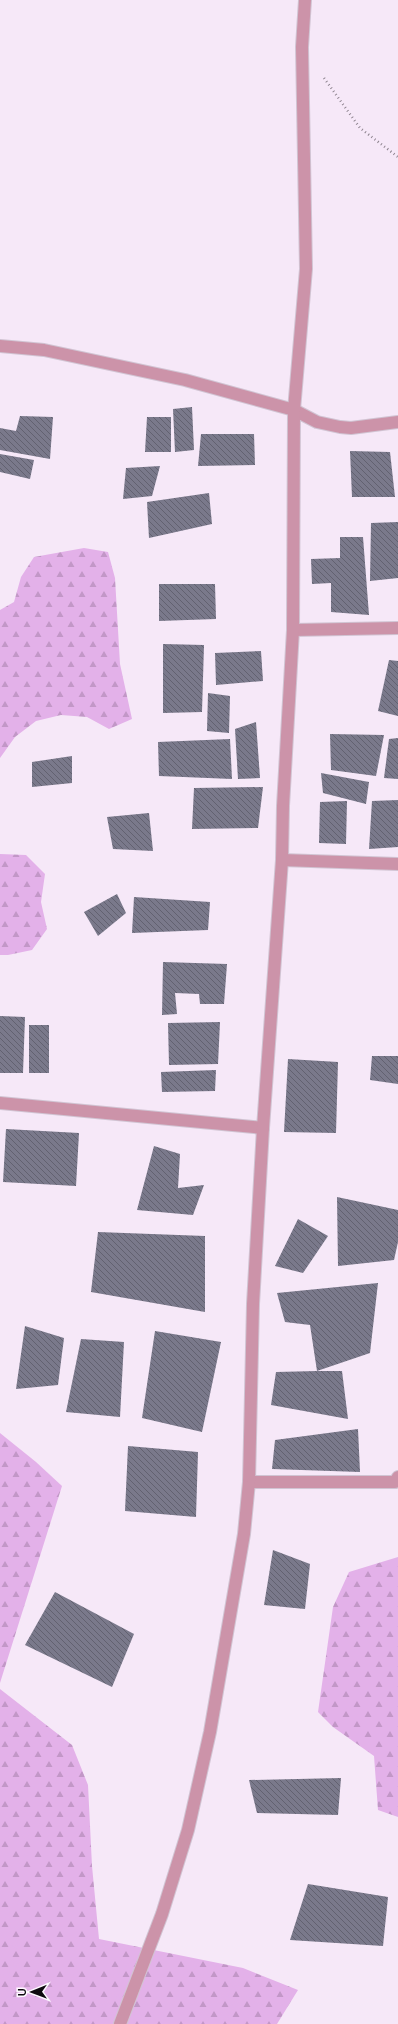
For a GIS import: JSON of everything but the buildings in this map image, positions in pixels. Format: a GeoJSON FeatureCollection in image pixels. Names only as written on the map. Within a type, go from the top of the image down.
{"type":"FeatureCollection","features":[{"type":"Feature","properties":{"kind":"street"},"geometry":{"type":"LineString","coordinates":[[120,2024],[162,1914],[188,1830],[212,1717],[244,1534],[249,1482],[253,1304],[263,1128],[282,860],[283,806],[293,630],[294,410],[306,269],[302,47],[305,0]]}},
{"type":"Feature","properties":{"kind":"street"},"geometry":{"type":"LineString","coordinates":[[0,346],[44,350],[185,380],[294,410],[317,422],[340,427],[351,428],[398,422]]}},
{"type":"Feature","properties":{"kind":"street"},"geometry":{"type":"LineString","coordinates":[[293,630],[398,628]]}},
{"type":"Feature","properties":{"kind":"street"},"geometry":{"type":"LineString","coordinates":[[282,860],[398,864]]}},
{"type":"Feature","properties":{"kind":"street"},"geometry":{"type":"LineString","coordinates":[[0,1103],[263,1128]]}},
{"type":"Feature","properties":{"kind":"street"},"geometry":{"type":"LineString","coordinates":[[249,1482],[395,1482],[398,1477]]}},
{"type":"Feature","properties":{"kind":"path"},"geometry":{"type":"LineString","coordinates":[[302,47],[360,128],[398,157]]}},
{"type":"Feature","properties":{"kind":"green space"},"geometry":{"type":"Polygon","coordinates":[[[84,548],[108,552],[115,578],[120,664],[132,719],[109,729],[87,717],[61,715],[36,721],[15,737],[0,758],[0,610],[14,602],[21,577],[34,557],[84,548]]]}},
{"type":"Feature","properties":{"kind":"green space"},"geometry":{"type":"Polygon","coordinates":[[[0,854],[26,855],[45,874],[41,902],[47,929],[32,950],[8,955],[0,955],[0,854]]]}},
{"type":"Feature","properties":{"kind":"green space"},"geometry":{"type":"Polygon","coordinates":[[[0,1433],[36,1462],[62,1486],[0,1683],[0,1433]]]}},
{"type":"Feature","properties":{"kind":"green space"},"geometry":{"type":"Polygon","coordinates":[[[398,1557],[398,1817],[378,1810],[374,1756],[333,1727],[318,1712],[333,1607],[349,1572],[398,1557]]]}},
{"type":"Feature","properties":{"kind":"green space"},"geometry":{"type":"Polygon","coordinates":[[[0,1689],[72,1745],[88,1785],[92,1866],[99,1939],[243,1968],[298,1990],[277,2024],[0,2024],[0,1689]]]}}]}
